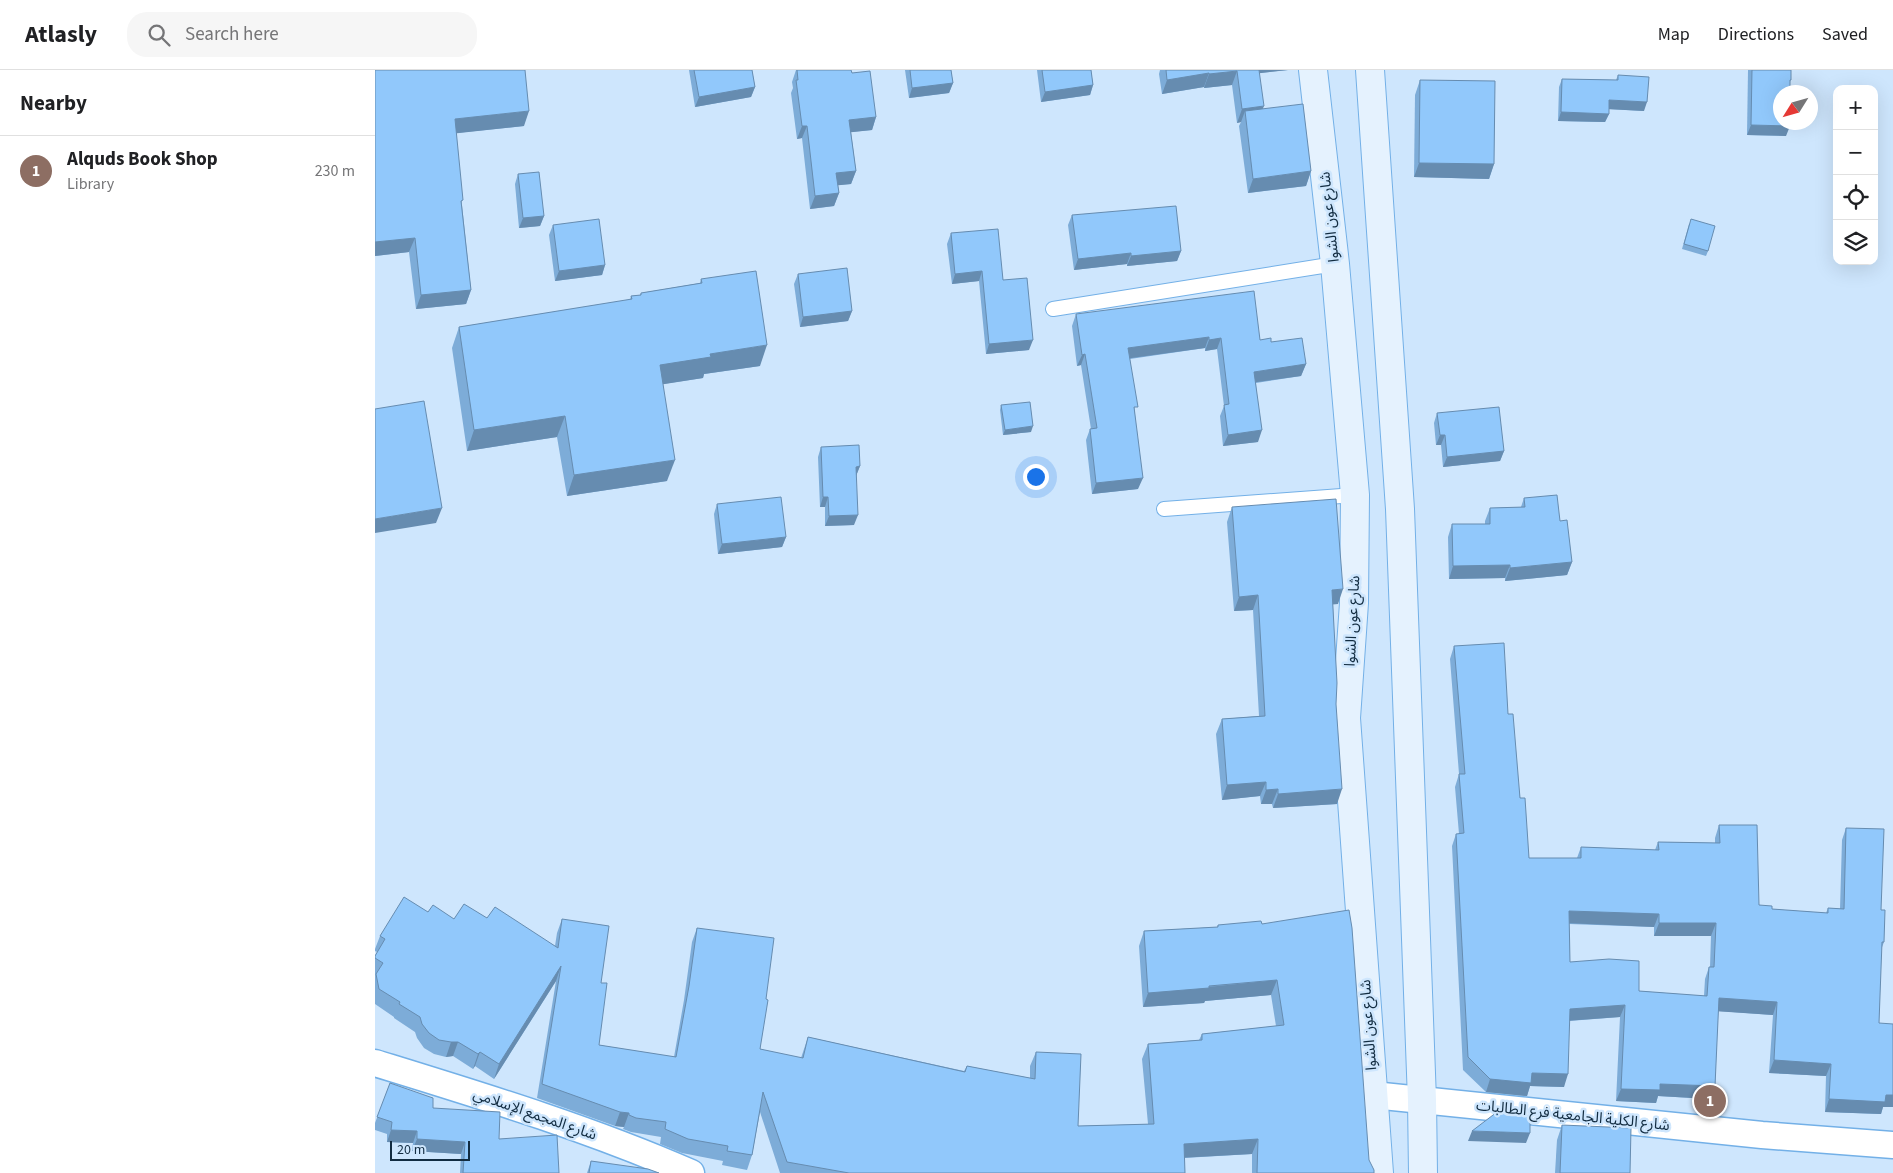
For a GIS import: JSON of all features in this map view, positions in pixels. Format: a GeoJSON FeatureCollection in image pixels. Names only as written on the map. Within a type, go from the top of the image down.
{"type":"FeatureCollection","features":[{"type":"Feature","properties":{"kind":"main road","name":"شارع عون الشوا"},"geometry":{"type":"LineString","coordinates":[[1313,70],[1335,264],[1355,495],[1354,603],[1346,718],[1379,1173]]}},
{"type":"Feature","properties":{"kind":"main road"},"geometry":{"type":"LineString","coordinates":[[1371,70],[1400,509],[1422,1100],[1423,1173]]}},
{"type":"Feature","properties":{"kind":"street","name":"شارع المجمع الإسلامي"},"geometry":{"type":"LineString","coordinates":[[375,1063],[546,1116],[645,1153],[691,1173]]}},
{"type":"Feature","properties":{"kind":"street","name":"شارع الكلية الجامعية فرع الطالبات"},"geometry":{"type":"LineString","coordinates":[[1373,1095],[1762,1135],[1893,1145]]}},
{"type":"Feature","properties":{"kind":"lane"},"geometry":{"type":"LineString","coordinates":[[1053,309],[1335,264]]}},
{"type":"Feature","properties":{"kind":"lane"},"geometry":{"type":"LineString","coordinates":[[1164,510],[1355,495]]}},
{"type":"Feature","properties":{"kind":"building"},"geometry":{"type":"Polygon","coordinates":[[[375,70],[525,70],[529,111],[455,119],[463,200],[461,201],[471,290],[421,295],[415,238],[375,242],[375,70]]]}},
{"type":"Feature","properties":{"kind":"building"},"geometry":{"type":"Polygon","coordinates":[[[694,70],[752,70],[755,87],[699,97],[694,70]]]}},
{"type":"Feature","properties":{"kind":"building"},"geometry":{"type":"Polygon","coordinates":[[[797,70],[851,70],[852,73],[870,71],[876,117],[849,120],[856,171],[836,173],[839,193],[815,196],[807,126],[802,126],[796,80],[798,80],[797,70]]]}},
{"type":"Feature","properties":{"kind":"building"},"geometry":{"type":"Polygon","coordinates":[[[910,70],[951,70],[953,83],[912,88],[910,70]]]}},
{"type":"Feature","properties":{"kind":"building"},"geometry":{"type":"Polygon","coordinates":[[[1042,70],[1091,70],[1093,85],[1045,92],[1042,70]]]}},
{"type":"Feature","properties":{"kind":"building"},"geometry":{"type":"Polygon","coordinates":[[[1166,70],[1259,70],[1264,106],[1242,109],[1237,71],[1209,73],[1167,80],[1166,70]]]}},
{"type":"Feature","properties":{"kind":"building"},"geometry":{"type":"Polygon","coordinates":[[[1752,70],[1791,70],[1790,85],[1773,85],[1773,126],[1751,125],[1752,70]]]}},
{"type":"Feature","properties":{"kind":"building"},"geometry":{"type":"Polygon","coordinates":[[[1618,75],[1649,77],[1647,102],[1609,100],[1609,114],[1561,112],[1562,79],[1618,80],[1618,75]]]}},
{"type":"Feature","properties":{"kind":"building"},"geometry":{"type":"Polygon","coordinates":[[[1420,80],[1495,81],[1494,164],[1419,163],[1420,80]]]}},
{"type":"Feature","properties":{"kind":"building"},"geometry":{"type":"Polygon","coordinates":[[[1303,104],[1311,171],[1253,179],[1245,111],[1303,104]]]}},
{"type":"Feature","properties":{"kind":"building"},"geometry":{"type":"Polygon","coordinates":[[[539,172],[544,216],[523,218],[518,174],[539,172]]]}},
{"type":"Feature","properties":{"kind":"building"},"geometry":{"type":"Polygon","coordinates":[[[1176,206],[1181,251],[1131,256],[1131,253],[1078,259],[1072,215],[1176,206]]]}},
{"type":"Feature","properties":{"kind":"building"},"geometry":{"type":"Polygon","coordinates":[[[599,219],[605,265],[559,271],[553,225],[599,219]]]}},
{"type":"Feature","properties":{"kind":"building"},"geometry":{"type":"Polygon","coordinates":[[[1691,219],[1715,226],[1708,251],[1684,244],[1691,219]]]}},
{"type":"Feature","properties":{"kind":"building"},"geometry":{"type":"Polygon","coordinates":[[[998,229],[1003,280],[1027,278],[1033,340],[989,344],[982,271],[955,274],[951,233],[998,229]]]}},
{"type":"Feature","properties":{"kind":"building"},"geometry":{"type":"Polygon","coordinates":[[[847,268],[852,311],[803,317],[798,274],[847,268]]]}},
{"type":"Feature","properties":{"kind":"building"},"geometry":{"type":"Polygon","coordinates":[[[756,271],[767,345],[710,354],[711,357],[660,365],[675,460],[574,475],[565,416],[474,430],[459,327],[632,299],[631,296],[641,295],[641,293],[702,283],[701,279],[756,271]]]}},
{"type":"Feature","properties":{"kind":"building"},"geometry":{"type":"Polygon","coordinates":[[[1254,291],[1260,340],[1271,338],[1271,342],[1302,338],[1306,364],[1254,372],[1262,430],[1228,435],[1224,405],[1229,404],[1221,338],[1209,340],[1209,337],[1128,348],[1138,407],[1134,407],[1143,478],[1096,483],[1090,429],[1097,428],[1085,354],[1082,355],[1076,314],[1254,291]]]}},
{"type":"Feature","properties":{"kind":"building"},"geometry":{"type":"Polygon","coordinates":[[[424,401],[442,508],[375,519],[375,409],[424,401]]]}},
{"type":"Feature","properties":{"kind":"building"},"geometry":{"type":"Polygon","coordinates":[[[1030,402],[1033,426],[1005,430],[1001,405],[1030,402]]]}},
{"type":"Feature","properties":{"kind":"building"},"geometry":{"type":"Polygon","coordinates":[[[1499,407],[1504,451],[1447,457],[1445,435],[1440,435],[1437,413],[1499,407]]]}},
{"type":"Feature","properties":{"kind":"building"},"geometry":{"type":"Polygon","coordinates":[[[859,445],[860,466],[856,467],[858,515],[829,516],[828,497],[823,497],[821,447],[859,445]]]}},
{"type":"Feature","properties":{"kind":"building"},"geometry":{"type":"Polygon","coordinates":[[[1557,495],[1560,521],[1567,520],[1572,562],[1510,568],[1510,565],[1453,566],[1452,524],[1490,524],[1490,508],[1525,507],[1524,498],[1557,495]]]}},
{"type":"Feature","properties":{"kind":"building"},"geometry":{"type":"Polygon","coordinates":[[[781,497],[786,537],[722,544],[717,504],[781,497]]]}},
{"type":"Feature","properties":{"kind":"building"},"geometry":{"type":"Polygon","coordinates":[[[1336,499],[1343,589],[1332,590],[1337,683],[1336,704],[1342,789],[1278,794],[1278,789],[1266,790],[1266,782],[1227,785],[1222,719],[1265,716],[1258,595],[1239,597],[1232,507],[1336,499]]]}},
{"type":"Feature","properties":{"kind":"building"},"geometry":{"type":"Polygon","coordinates":[[[1504,643],[1508,714],[1513,714],[1520,798],[1525,798],[1529,858],[1581,858],[1581,847],[1659,850],[1658,842],[1720,843],[1719,825],[1757,825],[1759,905],[1772,906],[1772,909],[1828,913],[1828,908],[1844,909],[1846,828],[1884,829],[1881,910],[1885,910],[1879,1023],[1893,1024],[1893,1095],[1886,1095],[1885,1102],[1829,1099],[1831,1064],[1774,1060],[1777,1002],[1719,998],[1715,1086],[1660,1084],[1660,1090],[1621,1089],[1625,1005],[1570,1009],[1568,1074],[1532,1073],[1531,1083],[1490,1079],[1468,1057],[1456,834],[1464,833],[1459,774],[1465,774],[1454,646],[1504,643]],[[1569,911],[1570,962],[1609,959],[1639,961],[1639,991],[1707,996],[1709,967],[1714,967],[1716,923],[1659,923],[1659,914],[1569,911]]]}},
{"type":"Feature","properties":{"kind":"building"},"geometry":{"type":"Polygon","coordinates":[[[404,897],[428,912],[433,905],[454,919],[464,904],[487,918],[495,907],[558,948],[562,919],[609,926],[601,983],[607,983],[599,1045],[676,1057],[697,928],[774,938],[766,999],[768,1000],[760,1049],[803,1058],[808,1037],[965,1072],[967,1066],[1035,1079],[1036,1052],[1081,1054],[1078,1126],[1154,1124],[1148,1044],[1202,1040],[1202,1034],[1284,1025],[1277,980],[1148,993],[1144,931],[1218,927],[1218,925],[1261,921],[1262,924],[1349,910],[1352,928],[1369,1160],[1374,1173],[1257,1173],[1258,1139],[1184,1144],[1185,1173],[849,1173],[787,1162],[763,1092],[752,1155],[727,1151],[728,1146],[688,1139],[665,1129],[666,1122],[636,1118],[629,1115],[629,1113],[620,1112],[542,1084],[561,966],[499,1064],[480,1052],[478,1054],[458,1042],[439,1040],[429,1033],[422,1024],[420,1017],[379,989],[376,974],[383,963],[375,958],[385,939],[380,936],[404,897]]]}},
{"type":"Feature","properties":{"kind":"building"},"geometry":{"type":"Polygon","coordinates":[[[390,1083],[433,1098],[433,1108],[500,1112],[499,1139],[557,1135],[559,1173],[463,1173],[465,1142],[417,1139],[417,1131],[391,1130],[392,1122],[377,1117],[390,1083]]]}},
{"type":"Feature","properties":{"kind":"building"},"geometry":{"type":"Polygon","coordinates":[[[1497,1112],[1530,1116],[1530,1133],[1472,1131],[1497,1112]]]}},
{"type":"Feature","properties":{"kind":"building"},"geometry":{"type":"Polygon","coordinates":[[[1562,1125],[1631,1128],[1630,1173],[1560,1173],[1562,1125]]]}},
{"type":"Feature","properties":{"kind":"building"},"geometry":{"type":"Polygon","coordinates":[[[591,1161],[648,1169],[659,1173],[589,1173],[591,1161]]]}},
{"type":"Feature","properties":{"kind":"place","name":"Alquds Book Shop"},"geometry":{"type":"Point","coordinates":[1710,1101]}}]}
